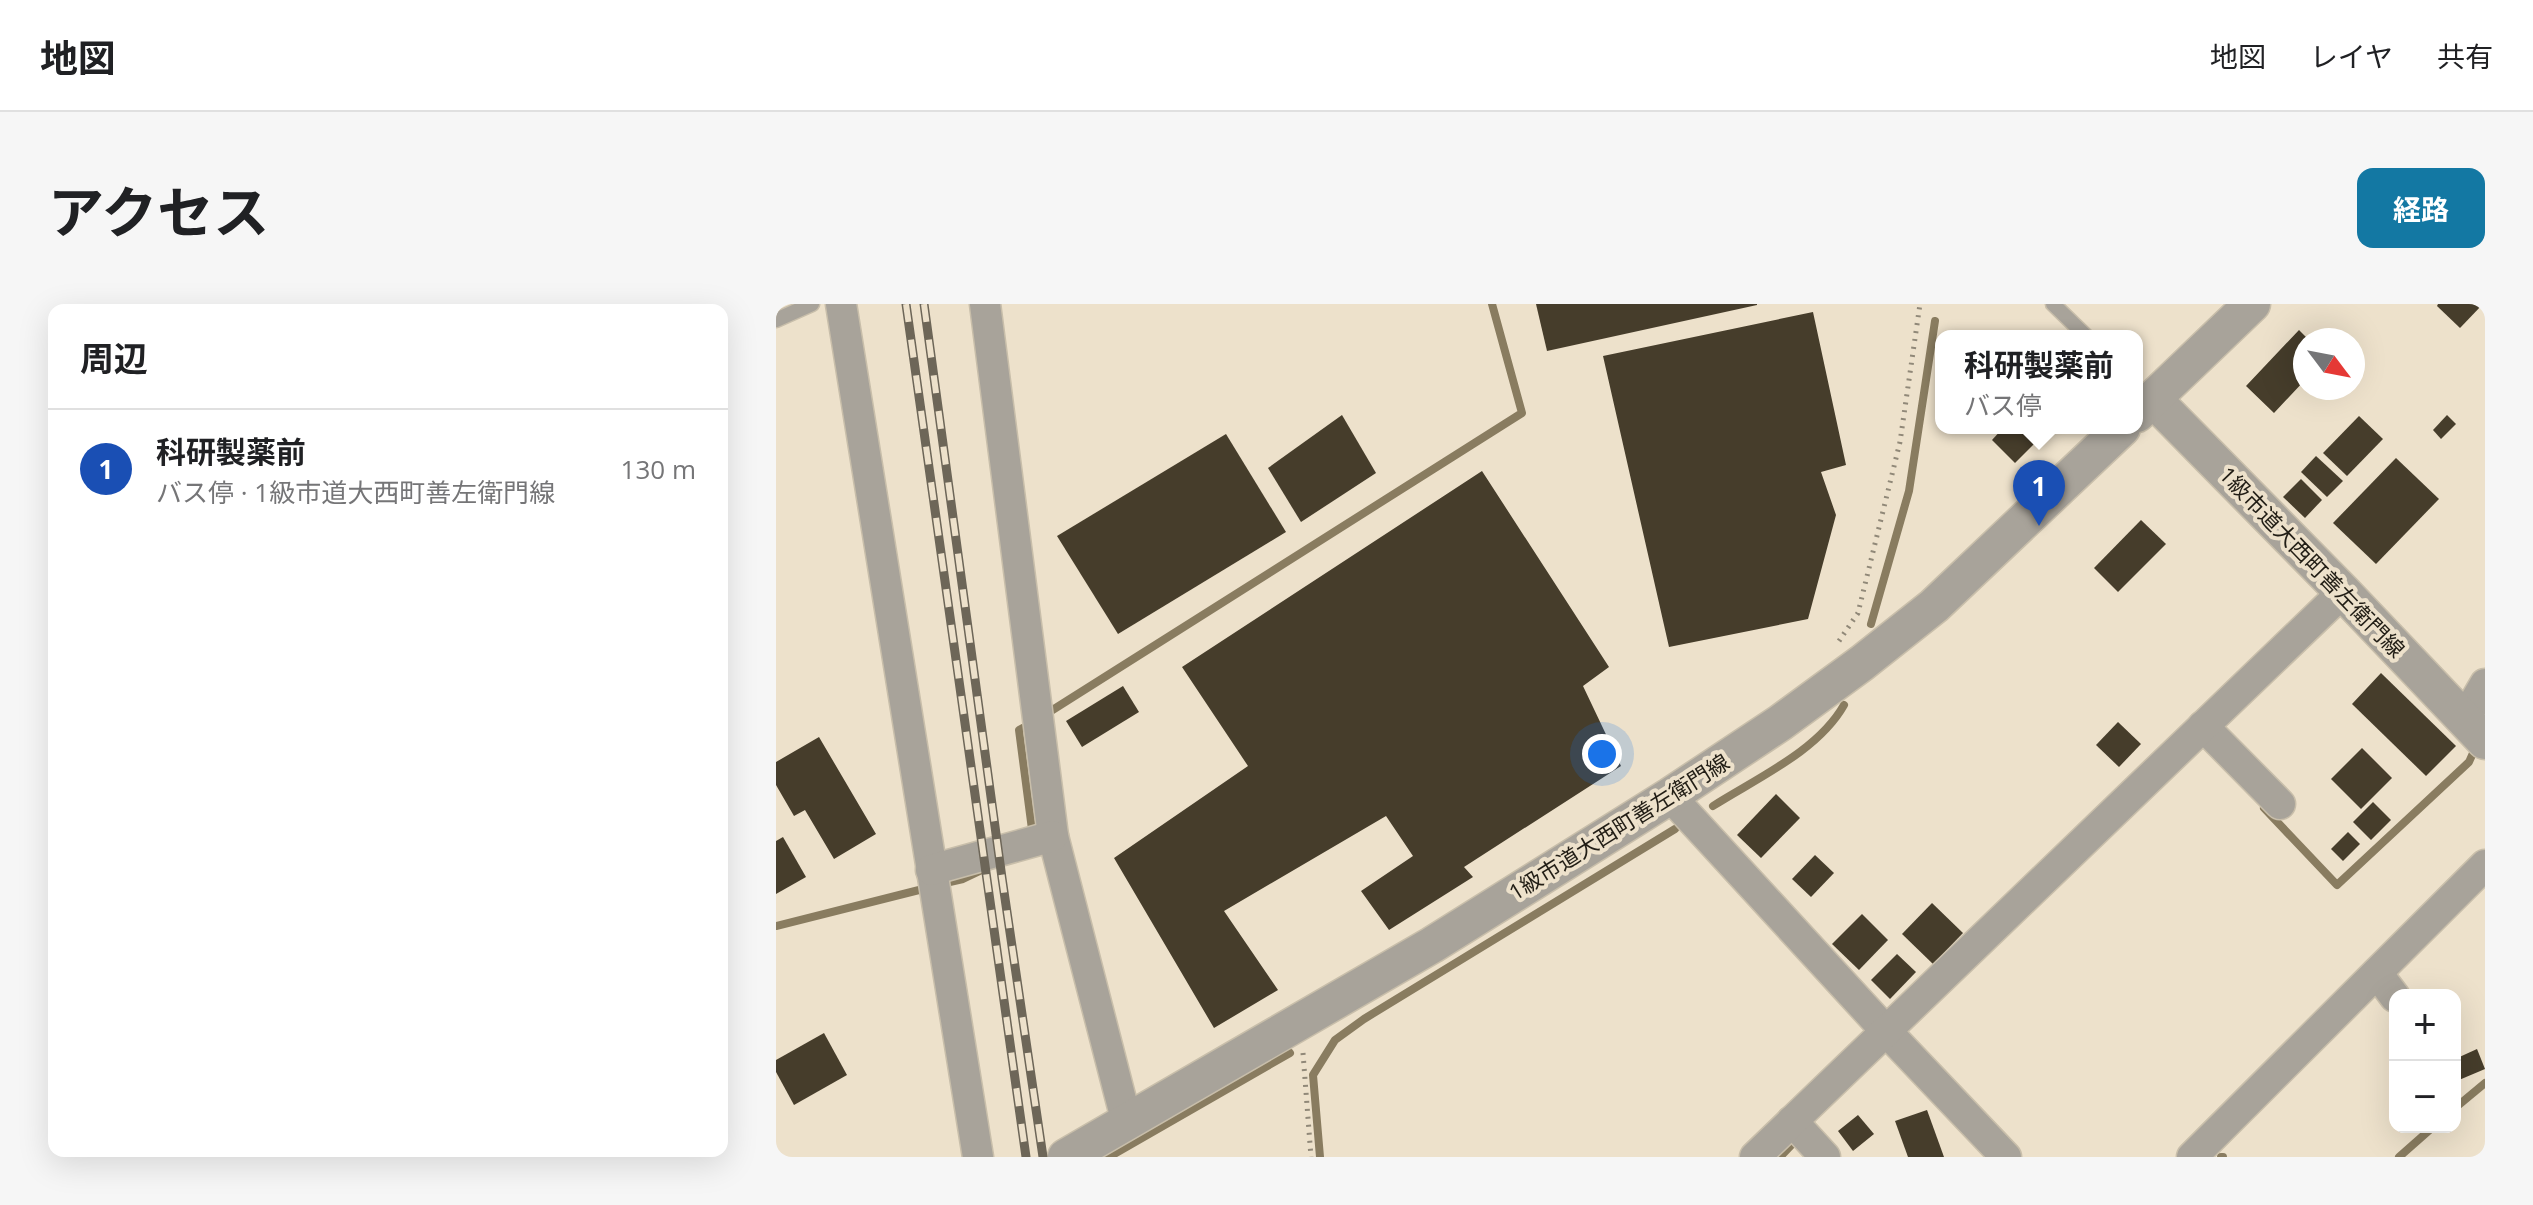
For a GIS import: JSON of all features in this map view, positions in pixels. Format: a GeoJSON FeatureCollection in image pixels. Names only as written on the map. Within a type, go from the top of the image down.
{"type":"FeatureCollection","features":[{"type":"Feature","properties":{"kind":"street"},"geometry":{"type":"LineString","coordinates":[[841,304],[978,1157]]}},
{"type":"Feature","properties":{"kind":"street"},"geometry":{"type":"LineString","coordinates":[[985,304],[1053,836],[1127,1123]]}},
{"type":"Feature","properties":{"kind":"street"},"geometry":{"type":"LineString","coordinates":[[2145,402],[2252,304]]}},
{"type":"Feature","properties":{"kind":"street","name":"1級市道大西町善左衛門線"},"geometry":{"type":"LineString","coordinates":[[2145,402],[2343,592],[2475,731]]}},
{"type":"Feature","properties":{"kind":"street","name":"1級市道大西町善左衛門線"},"geometry":{"type":"LineString","coordinates":[[1066,1157],[1432,945],[1780,723],[1934,606],[2116,434]]}},
{"type":"Feature","properties":{"kind":"street"},"geometry":{"type":"LineString","coordinates":[[1755,1157],[2343,592]]}},
{"type":"Feature","properties":{"kind":"street"},"geometry":{"type":"LineString","coordinates":[[2475,731],[2485,684]]}},
{"type":"Feature","properties":{"kind":"street"},"geometry":{"type":"LineString","coordinates":[[2203,726],[2280,804]]}},
{"type":"Feature","properties":{"kind":"street"},"geometry":{"type":"LineString","coordinates":[[1670,796],[2006,1157]]}},
{"type":"Feature","properties":{"kind":"street"},"geometry":{"type":"LineString","coordinates":[[931,870],[1053,836]]}},
{"type":"Feature","properties":{"kind":"street"},"geometry":{"type":"LineString","coordinates":[[2192,1157],[2386,985],[2485,865]]}},
{"type":"Feature","properties":{"kind":"street"},"geometry":{"type":"LineString","coordinates":[[1792,1121],[1825,1157]]}},
{"type":"Feature","properties":{"kind":"lane"},"geometry":{"type":"LineString","coordinates":[[776,320],[812,304]]}},
{"type":"Feature","properties":{"kind":"lane"},"geometry":{"type":"LineString","coordinates":[[2053,304],[2080,330]]}},
{"type":"Feature","properties":{"kind":"path"},"geometry":{"type":"LineString","coordinates":[[1836,645],[1858,613],[1869,571],[1900,442],[1920,304]]}},
{"type":"Feature","properties":{"kind":"path"},"geometry":{"type":"LineString","coordinates":[[1300,1020],[1311,1157]]}},
{"type":"Feature","properties":{"kind":"building"},"geometry":{"type":"Polygon","coordinates":[[[1536,304],[1757,304],[1757,305],[1547,351],[1536,304]]]}},
{"type":"Feature","properties":{"kind":"building"},"geometry":{"type":"Polygon","coordinates":[[[2438,304],[2483,304],[2460,328],[2438,304]]]}},
{"type":"Feature","properties":{"kind":"building"},"geometry":{"type":"Polygon","coordinates":[[[1813,312],[1846,465],[1821,472],[1836,515],[1808,619],[1669,647],[1603,356],[1813,312]]]}},
{"type":"Feature","properties":{"kind":"building"},"geometry":{"type":"Polygon","coordinates":[[[2293,336],[2293,393],[2274,413],[2246,386],[2293,336]]]}},
{"type":"Feature","properties":{"kind":"building"},"geometry":{"type":"Polygon","coordinates":[[[1342,415],[1376,473],[1301,522],[1268,468],[1342,415]]]}},
{"type":"Feature","properties":{"kind":"building"},"geometry":{"type":"Polygon","coordinates":[[[2447,415],[2456,424],[2441,439],[2433,430],[2447,415]]]}},
{"type":"Feature","properties":{"kind":"building"},"geometry":{"type":"Polygon","coordinates":[[[2359,416],[2383,439],[2347,476],[2323,453],[2359,416]]]}},
{"type":"Feature","properties":{"kind":"building"},"geometry":{"type":"Polygon","coordinates":[[[1226,434],[1286,532],[1118,634],[1057,536],[1226,434]]]}},
{"type":"Feature","properties":{"kind":"building"},"geometry":{"type":"Polygon","coordinates":[[[1998,434],[2044,434],[2015,463],[1992,440],[1998,434]]]}},
{"type":"Feature","properties":{"kind":"building"},"geometry":{"type":"Polygon","coordinates":[[[2316,456],[2343,481],[2327,497],[2301,472],[2316,456]]]}},
{"type":"Feature","properties":{"kind":"building"},"geometry":{"type":"Polygon","coordinates":[[[2396,458],[2439,499],[2376,564],[2333,523],[2396,458]]]}},
{"type":"Feature","properties":{"kind":"building"},"geometry":{"type":"Polygon","coordinates":[[[1482,471],[1609,667],[1583,686],[1621,766],[1464,867],[1473,877],[1389,930],[1361,891],[1413,856],[1386,816],[1224,911],[1278,990],[1214,1028],[1114,858],[1248,766],[1182,667],[1482,471]]]}},
{"type":"Feature","properties":{"kind":"building"},"geometry":{"type":"Polygon","coordinates":[[[2301,479],[2322,500],[2305,518],[2283,497],[2301,479]]]}},
{"type":"Feature","properties":{"kind":"building"},"geometry":{"type":"Polygon","coordinates":[[[2141,520],[2166,544],[2118,592],[2094,568],[2141,520]]]}},
{"type":"Feature","properties":{"kind":"building"},"geometry":{"type":"Polygon","coordinates":[[[2381,673],[2456,746],[2426,776],[2352,704],[2381,673]]]}},
{"type":"Feature","properties":{"kind":"building"},"geometry":{"type":"Polygon","coordinates":[[[1123,686],[1139,712],[1082,747],[1066,721],[1123,686]]]}},
{"type":"Feature","properties":{"kind":"building"},"geometry":{"type":"Polygon","coordinates":[[[2118,722],[2141,744],[2119,767],[2096,745],[2118,722]]]}},
{"type":"Feature","properties":{"kind":"building"},"geometry":{"type":"Polygon","coordinates":[[[819,737],[876,834],[834,859],[805,810],[794,816],[776,785],[776,762],[819,737]]]}},
{"type":"Feature","properties":{"kind":"building"},"geometry":{"type":"Polygon","coordinates":[[[2362,748],[2392,778],[2361,809],[2331,779],[2362,748]]]}},
{"type":"Feature","properties":{"kind":"building"},"geometry":{"type":"Polygon","coordinates":[[[1776,794],[1800,818],[1761,858],[1737,835],[1776,794]]]}},
{"type":"Feature","properties":{"kind":"building"},"geometry":{"type":"Polygon","coordinates":[[[2373,802],[2391,820],[2371,840],[2353,822],[2373,802]]]}},
{"type":"Feature","properties":{"kind":"building"},"geometry":{"type":"Polygon","coordinates":[[[2348,832],[2360,844],[2343,861],[2331,849],[2348,832]]]}},
{"type":"Feature","properties":{"kind":"building"},"geometry":{"type":"Polygon","coordinates":[[[783,837],[806,877],[776,894],[776,841],[783,837]]]}},
{"type":"Feature","properties":{"kind":"building"},"geometry":{"type":"Polygon","coordinates":[[[1815,855],[1834,873],[1811,897],[1792,879],[1815,855]]]}},
{"type":"Feature","properties":{"kind":"building"},"geometry":{"type":"Polygon","coordinates":[[[1932,903],[1963,933],[1933,964],[1902,934],[1932,903]]]}},
{"type":"Feature","properties":{"kind":"building"},"geometry":{"type":"Polygon","coordinates":[[[1862,914],[1888,940],[1859,970],[1832,944],[1862,914]]]}},
{"type":"Feature","properties":{"kind":"building"},"geometry":{"type":"Polygon","coordinates":[[[1897,954],[1916,972],[1890,999],[1871,980],[1897,954]]]}},
{"type":"Feature","properties":{"kind":"building"},"geometry":{"type":"Polygon","coordinates":[[[824,1033],[847,1075],[794,1105],[776,1072],[776,1060],[824,1033]]]}},
{"type":"Feature","properties":{"kind":"building"},"geometry":{"type":"Polygon","coordinates":[[[2477,1049],[2485,1069],[2461,1079],[2461,1056],[2477,1049]]]}},
{"type":"Feature","properties":{"kind":"building"},"geometry":{"type":"Polygon","coordinates":[[[1927,1110],[1944,1157],[1908,1157],[1895,1121],[1927,1110]]]}},
{"type":"Feature","properties":{"kind":"building"},"geometry":{"type":"Polygon","coordinates":[[[1858,1115],[1874,1134],[1853,1151],[1838,1131],[1858,1115]]]}},
{"type":"Feature","properties":{"kind":"waterway"},"geometry":{"type":"LineString","coordinates":[[1043,716],[1522,413],[1492,304]]}},
{"type":"Feature","properties":{"kind":"waterway"},"geometry":{"type":"LineString","coordinates":[[1871,624],[1909,491],[1935,321]]}},
{"type":"Feature","properties":{"kind":"waterway"},"geometry":{"type":"LineString","coordinates":[[1713,806],[1803,750],[1833,721],[1844,705]]}},
{"type":"Feature","properties":{"kind":"waterway"},"geometry":{"type":"LineString","coordinates":[[1032,723],[1019,730],[1033,837]]}},
{"type":"Feature","properties":{"kind":"waterway"},"geometry":{"type":"LineString","coordinates":[[2264,808],[2337,885],[2469,762],[2477,744]]}},
{"type":"Feature","properties":{"kind":"waterway"},"geometry":{"type":"LineString","coordinates":[[1320,1157],[1313,1075],[1335,1040],[1364,1019],[1675,829]]}},
{"type":"Feature","properties":{"kind":"waterway"},"geometry":{"type":"LineString","coordinates":[[941,884],[963,879],[984,869]]}},
{"type":"Feature","properties":{"kind":"waterway"},"geometry":{"type":"LineString","coordinates":[[776,926],[927,888]]}},
{"type":"Feature","properties":{"kind":"waterway"},"geometry":{"type":"LineString","coordinates":[[1109,1157],[1290,1053]]}},
{"type":"Feature","properties":{"kind":"waterway"},"geometry":{"type":"LineString","coordinates":[[2461,1103],[2485,1083]]}},
{"type":"Feature","properties":{"kind":"waterway"},"geometry":{"type":"LineString","coordinates":[[2399,1157],[2426,1133]]}},
{"type":"Feature","properties":{"kind":"waterway"},"geometry":{"type":"LineString","coordinates":[[1780,1157],[1799,1137]]}},
{"type":"Feature","properties":{"kind":"railway"},"geometry":{"type":"LineString","coordinates":[[906,304],[1026,1157]]}},
{"type":"Feature","properties":{"kind":"railway"},"geometry":{"type":"LineString","coordinates":[[924,304],[1043,1157]]}},
{"type":"Feature","properties":{"kind":"place","name":"科研製薬前"},"geometry":{"type":"Point","coordinates":[2039,526]}}]}
